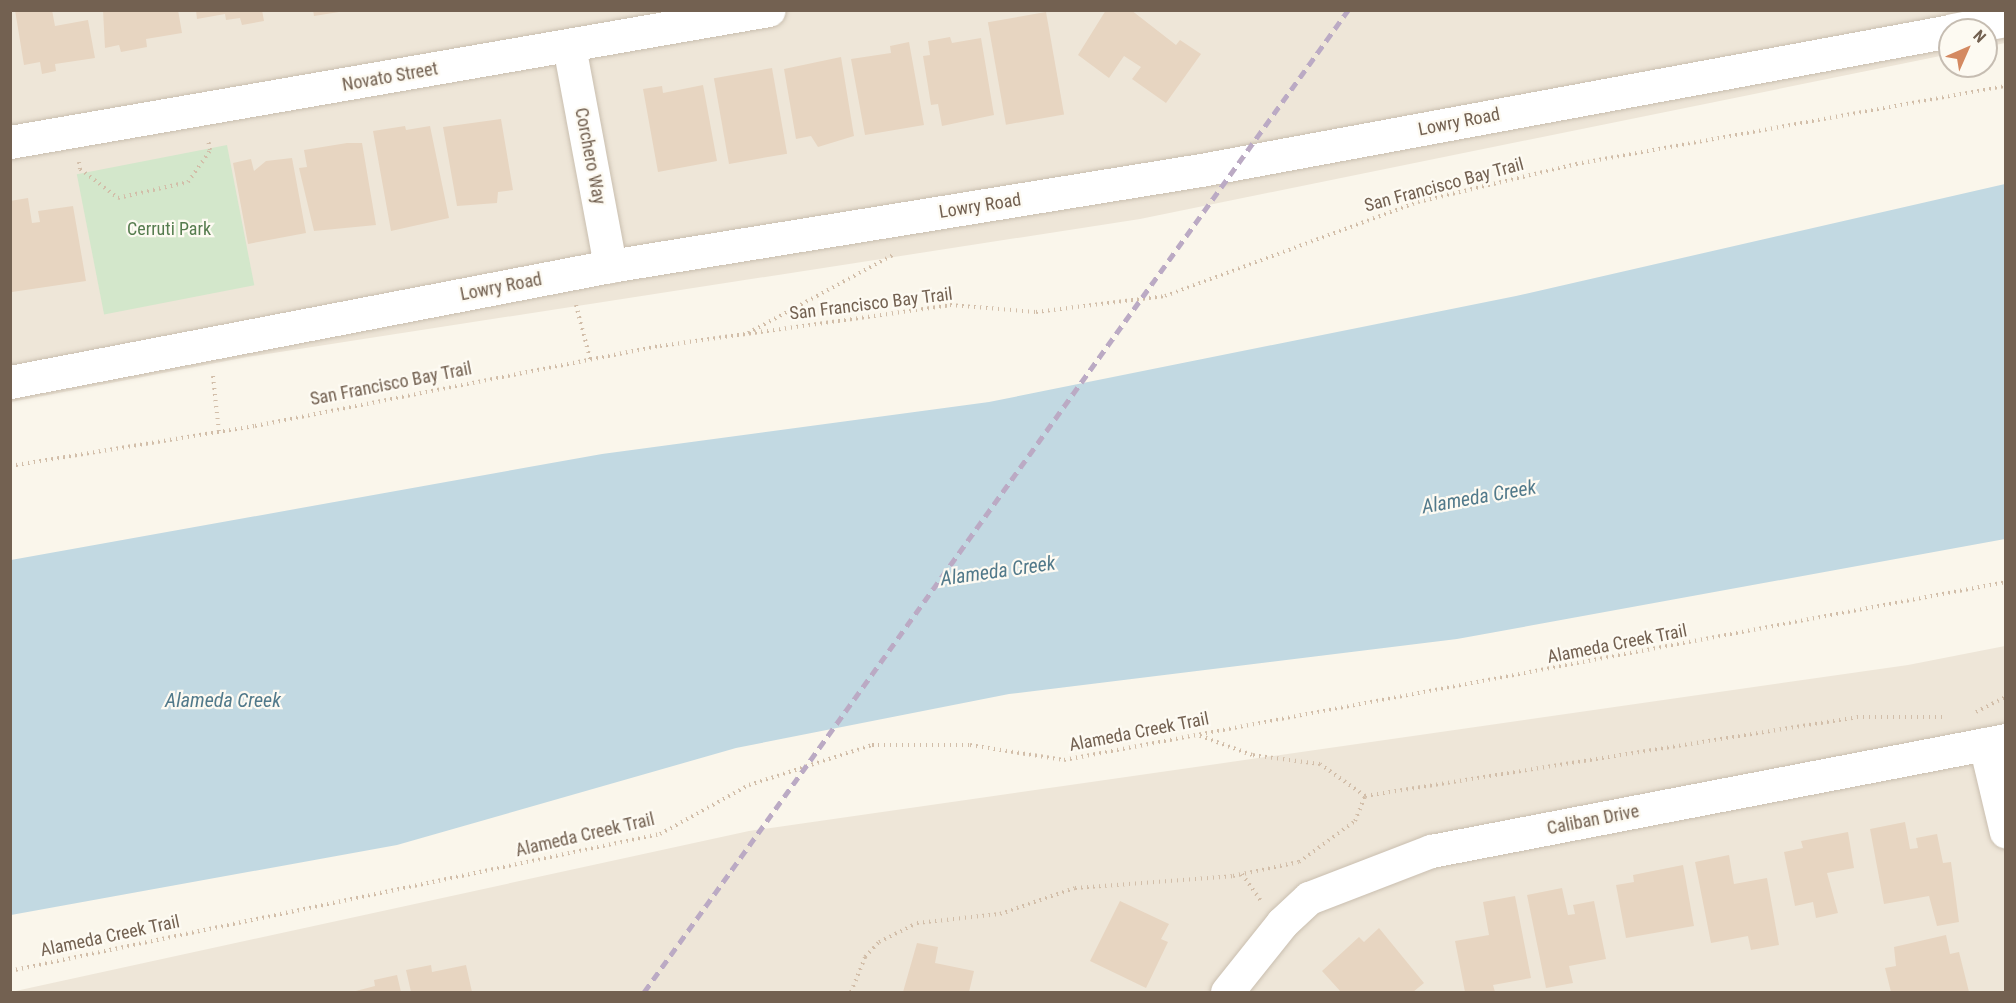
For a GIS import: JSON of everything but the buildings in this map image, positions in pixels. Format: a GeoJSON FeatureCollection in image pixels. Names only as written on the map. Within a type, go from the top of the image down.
{"type":"FeatureCollection","features":[{"type":"Feature","properties":{"kind":"street","name":"Novato Street"},"geometry":{"type":"LineString","coordinates":[[10,142],[769,10]]}},
{"type":"Feature","properties":{"kind":"street","name":"Lowry Road"},"geometry":{"type":"LineString","coordinates":[[10,382],[610,266],[1201,170],[1938,33]]}},
{"type":"Feature","properties":{"kind":"street","name":"Corchero Way"},"geometry":{"type":"LineString","coordinates":[[569,46],[610,266]]}},
{"type":"Feature","properties":{"kind":"street"},"geometry":{"type":"LineString","coordinates":[[1995,742],[2006,832]]}},
{"type":"Feature","properties":{"kind":"street","name":"Caliban Drive"},"geometry":{"type":"LineString","coordinates":[[1227,993],[1282,923],[1309,898],[1431,851],[1995,742]]}},
{"type":"Feature","properties":{"kind":"path","name":"San Francisco Bay Trail"},"geometry":{"type":"LineString","coordinates":[[10,466],[219,432],[591,362],[660,346],[950,305],[1036,312],[1165,296],[1418,202],[1576,164],[2006,86]]}},
{"type":"Feature","properties":{"kind":"path"},"geometry":{"type":"LineString","coordinates":[[74,131],[80,169],[118,198],[188,182],[210,150],[202,109]]}},
{"type":"Feature","properties":{"kind":"path"},"geometry":{"type":"LineString","coordinates":[[744,334],[907,248]]}},
{"type":"Feature","properties":{"kind":"path"},"geometry":{"type":"LineString","coordinates":[[569,274],[591,362]]}},
{"type":"Feature","properties":{"kind":"path"},"geometry":{"type":"LineString","coordinates":[[209,342],[219,432]]}},
{"type":"Feature","properties":{"kind":"path","name":"Alameda Creek Trail"},"geometry":{"type":"LineString","coordinates":[[10,971],[660,834],[749,785],[872,745],[970,745],[1064,760],[2006,582]]}},
{"type":"Feature","properties":{"kind":"path"},"geometry":{"type":"LineString","coordinates":[[1965,717],[2006,697]]}},
{"type":"Feature","properties":{"kind":"path"},"geometry":{"type":"LineString","coordinates":[[1197,735],[1252,755],[1320,764],[1365,796],[1857,717],[1953,717]]}},
{"type":"Feature","properties":{"kind":"path"},"geometry":{"type":"LineString","coordinates":[[851,993],[865,957],[879,942],[908,926],[1000,914],[1075,888],[1233,876],[1299,862],[1355,821],[1365,796]]}},
{"type":"Feature","properties":{"kind":"shaded area"},"geometry":{"type":"Polygon","coordinates":[[[11,11],[2005,11],[2005,43],[1998,44],[1998,18],[1938,18],[1938,56],[1140,219],[247,357],[11,402],[11,11]]]}},
{"type":"Feature","properties":{"kind":"shaded area"},"geometry":{"type":"Polygon","coordinates":[[[2005,646],[2005,992],[11,992],[749,831],[1908,665],[2005,646]]]}},
{"type":"Feature","properties":{"kind":"green space","name":"Cerruti Park"},"geometry":{"type":"Polygon","coordinates":[[[227,145],[254,285],[104,315],[77,174],[227,145]]]}},
{"type":"Feature","properties":{"kind":"water","name":"Alameda Creek"},"geometry":{"type":"Polygon","coordinates":[[[2005,184],[2005,539],[1457,639],[1009,694],[736,748],[397,845],[11,915],[11,560],[602,454],[989,402],[1516,296],[2005,184]]]}},
{"type":"Feature","properties":{"kind":"railway"},"geometry":{"type":"LineString","coordinates":[[644,992],[1348,10]]}}]}
